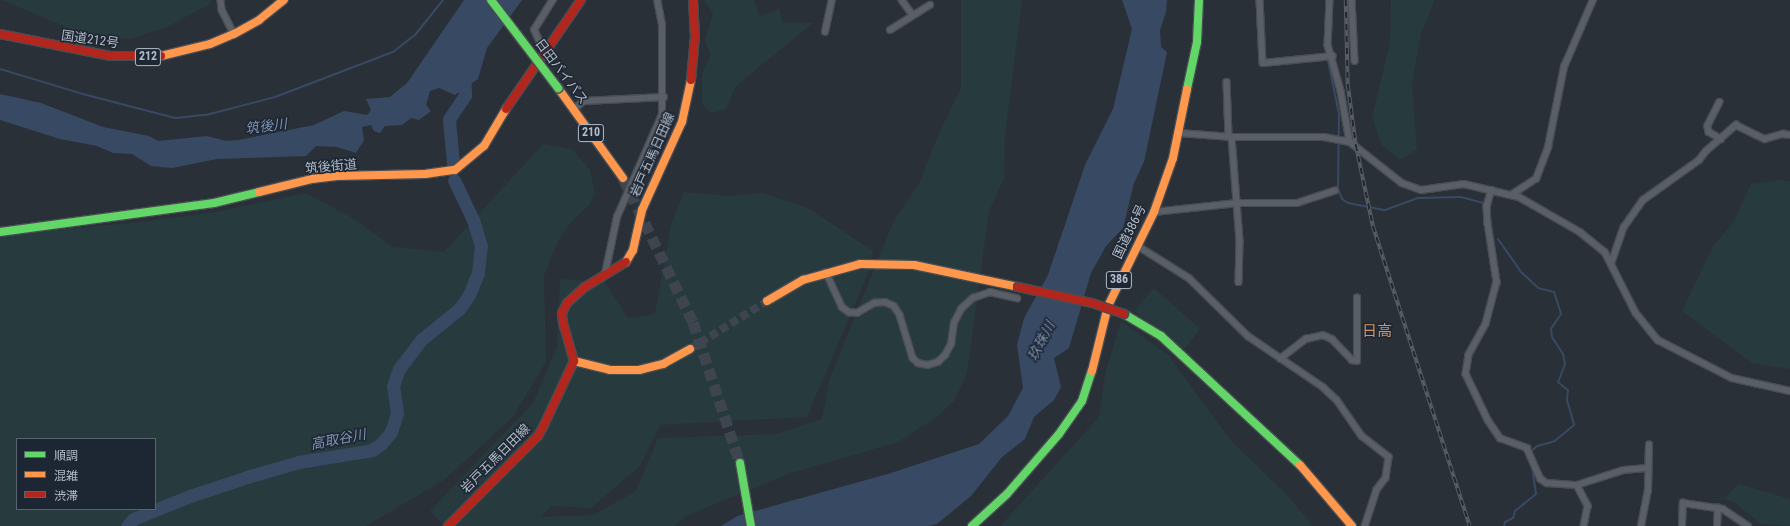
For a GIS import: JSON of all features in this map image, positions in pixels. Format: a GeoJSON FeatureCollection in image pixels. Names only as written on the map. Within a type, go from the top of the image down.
{"type":"FeatureCollection","features":[{"type":"Feature","properties":{"kind":"main road","name":"国道212号"},"geometry":{"type":"LineString","coordinates":[[0,34],[73,51],[139,57],[187,50],[234,34],[259,20],[284,0]]}},
{"type":"Feature","properties":{"kind":"main road","name":"日田バイパス"},"geometry":{"type":"LineString","coordinates":[[492,0],[574,109],[623,178]]}},
{"type":"Feature","properties":{"kind":"main road","name":"筑後街道"},"geometry":{"type":"LineString","coordinates":[[0,232],[214,203],[312,179],[337,176],[411,175],[455,170],[484,146],[544,52],[582,0]]}},
{"type":"Feature","properties":{"kind":"main road","name":"岩戸五馬日田線"},"geometry":{"type":"LineString","coordinates":[[448,526],[538,436],[574,361],[562,314],[572,296],[605,274],[625,263],[633,250],[642,210],[651,186],[682,122],[690,94],[695,36],[693,0]]}},
{"type":"Feature","properties":{"kind":"main road","name":"国道386号"},"geometry":{"type":"LineString","coordinates":[[972,526],[1007,494],[1072,417],[1088,385],[1108,306],[1154,212],[1179,133],[1197,42],[1199,0]]}},
{"type":"Feature","properties":{"kind":"main road"},"geometry":{"type":"LineString","coordinates":[[767,301],[803,280],[826,272],[860,264],[895,263],[1092,303],[1124,314],[1161,336],[1312,476],[1352,526]]}},
{"type":"Feature","properties":{"kind":"main road"},"geometry":{"type":"LineString","coordinates":[[574,361],[610,370],[638,370],[663,364],[690,349]]}},
{"type":"Feature","properties":{"kind":"main road"},"geometry":{"type":"LineString","coordinates":[[740,463],[751,526]]}},
{"type":"Feature","properties":{"kind":"street"},"geometry":{"type":"LineString","coordinates":[[221,0],[222,10],[234,34]]}},
{"type":"Feature","properties":{"kind":"street"},"geometry":{"type":"LineString","coordinates":[[544,52],[534,30],[552,0]]}},
{"type":"Feature","properties":{"kind":"street"},"geometry":{"type":"LineString","coordinates":[[605,274],[617,217],[662,115],[664,97],[662,25],[657,0]]}},
{"type":"Feature","properties":{"kind":"street"},"geometry":{"type":"LineString","coordinates":[[825,32],[832,0]]}},
{"type":"Feature","properties":{"kind":"street"},"geometry":{"type":"LineString","coordinates":[[902,0],[912,14]]}},
{"type":"Feature","properties":{"kind":"street"},"geometry":{"type":"LineString","coordinates":[[1260,0],[1262,63],[1333,56]]}},
{"type":"Feature","properties":{"kind":"street"},"geometry":{"type":"LineString","coordinates":[[1330,0],[1328,45],[1333,56],[1347,142]]}},
{"type":"Feature","properties":{"kind":"street"},"geometry":{"type":"LineString","coordinates":[[1352,0],[1354,61]]}},
{"type":"Feature","properties":{"kind":"street"},"geometry":{"type":"LineString","coordinates":[[1511,196],[1536,179],[1548,147],[1564,68],[1593,0]]}},
{"type":"Feature","properties":{"kind":"street"},"geometry":{"type":"LineString","coordinates":[[890,30],[912,14],[930,5]]}},
{"type":"Feature","properties":{"kind":"street"},"geometry":{"type":"LineString","coordinates":[[1227,82],[1230,137],[1238,203],[1240,242],[1239,282]]}},
{"type":"Feature","properties":{"kind":"street"},"geometry":{"type":"LineString","coordinates":[[574,109],[584,101],[664,97]]}},
{"type":"Feature","properties":{"kind":"street"},"geometry":{"type":"LineString","coordinates":[[1720,102],[1708,126],[1709,132],[1721,138]]}},
{"type":"Feature","properties":{"kind":"street"},"geometry":{"type":"LineString","coordinates":[[1612,261],[1624,227],[1643,200],[1699,160],[1706,151],[1736,125],[1765,139],[1783,134],[1790,135]]}},
{"type":"Feature","properties":{"kind":"street"},"geometry":{"type":"LineString","coordinates":[[1179,133],[1230,137],[1335,139],[1347,142],[1402,183],[1421,190],[1464,184],[1511,196],[1580,232],[1606,252],[1612,261],[1636,313],[1658,340],[1732,378],[1790,390]]}},
{"type":"Feature","properties":{"kind":"street"},"geometry":{"type":"LineString","coordinates":[[1492,190],[1487,206],[1498,282],[1486,324],[1469,355],[1466,374],[1488,420],[1500,438],[1527,448],[1532,454],[1542,481],[1577,484],[1624,470],[1648,468]]}},
{"type":"Feature","properties":{"kind":"street"},"geometry":{"type":"LineString","coordinates":[[1154,212],[1238,203],[1297,203],[1335,191]]}},
{"type":"Feature","properties":{"kind":"street"},"geometry":{"type":"LineString","coordinates":[[1138,246],[1189,278],[1248,336],[1323,387],[1337,400],[1362,436],[1389,457],[1386,478],[1377,490],[1365,526]]}},
{"type":"Feature","properties":{"kind":"street"},"geometry":{"type":"LineString","coordinates":[[826,272],[842,307],[849,312],[858,313],[874,304],[885,302],[894,306],[900,315],[913,358],[918,363],[928,365],[938,362],[945,355],[951,344],[954,324],[959,314],[972,298],[990,292],[1017,298]]}},
{"type":"Feature","properties":{"kind":"street"},"geometry":{"type":"LineString","coordinates":[[1280,359],[1306,339],[1323,335],[1332,339],[1352,360],[1356,361],[1357,298]]}},
{"type":"Feature","properties":{"kind":"street"},"geometry":{"type":"LineString","coordinates":[[1641,526],[1648,491],[1649,445]]}},
{"type":"Feature","properties":{"kind":"street"},"geometry":{"type":"LineString","coordinates":[[1577,484],[1588,506],[1584,526]]}},
{"type":"Feature","properties":{"kind":"street"},"geometry":{"type":"LineString","coordinates":[[1682,526],[1683,503],[1723,508],[1748,526]]}},
{"type":"Feature","properties":{"kind":"street"},"geometry":{"type":"LineString","coordinates":[[1718,508],[1718,526]]}},
{"type":"Feature","properties":{"kind":"green space"},"geometry":{"type":"Polygon","coordinates":[[[1,0],[212,0],[210,4],[167,27],[130,39],[86,35],[1,0]]]}},
{"type":"Feature","properties":{"kind":"green space"},"geometry":{"type":"Polygon","coordinates":[[[704,0],[754,0],[760,17],[779,8],[783,23],[813,23],[736,86],[726,109],[711,113],[702,104],[702,73],[711,55],[705,41],[713,13],[704,0]]]}},
{"type":"Feature","properties":{"kind":"green space"},"geometry":{"type":"Polygon","coordinates":[[[961,0],[1022,0],[1005,136],[1004,178],[989,211],[967,374],[954,401],[938,416],[898,442],[788,474],[684,517],[675,526],[444,526],[430,511],[533,403],[557,347],[560,279],[605,282],[628,318],[655,314],[671,225],[684,192],[731,196],[762,193],[808,208],[873,251],[869,271],[807,417],[660,425],[640,466],[591,508],[551,506],[541,517],[593,515],[636,491],[658,438],[776,434],[822,419],[829,381],[894,220],[919,184],[939,133],[961,88],[961,0]]]}},
{"type":"Feature","properties":{"kind":"green space"},"geometry":{"type":"Polygon","coordinates":[[[1391,0],[1433,0],[1434,2],[1421,34],[1412,84],[1417,149],[1400,160],[1382,145],[1372,117],[1390,43],[1391,0]]]}},
{"type":"Feature","properties":{"kind":"green space"},"geometry":{"type":"Polygon","coordinates":[[[543,144],[572,149],[590,170],[595,193],[589,205],[569,224],[555,247],[544,276],[546,362],[512,418],[444,480],[366,526],[0,526],[0,235],[141,222],[216,212],[305,193],[351,217],[393,247],[444,252],[543,144]]]}},
{"type":"Feature","properties":{"kind":"green space"},"geometry":{"type":"Polygon","coordinates":[[[1780,180],[1790,181],[1790,369],[1752,363],[1682,311],[1713,246],[1733,223],[1751,184],[1780,180]]]}},
{"type":"Feature","properties":{"kind":"green space"},"geometry":{"type":"Polygon","coordinates":[[[1154,288],[1200,329],[1184,350],[1134,311],[1154,288]]]}},
{"type":"Feature","properties":{"kind":"green space"},"geometry":{"type":"Polygon","coordinates":[[[1121,321],[1168,355],[1232,442],[1287,495],[1313,526],[1000,526],[1099,417],[1105,374],[1121,321]]]}},
{"type":"Feature","properties":{"kind":"green space"},"geometry":{"type":"Polygon","coordinates":[[[1739,484],[1790,499],[1790,526],[1761,524],[1734,502],[1724,499],[1739,484]]]}},
{"type":"Feature","properties":{"kind":"water"},"geometry":{"type":"Polygon","coordinates":[[[464,0],[522,0],[487,48],[478,79],[455,95],[439,88],[430,91],[426,105],[431,111],[419,120],[411,118],[402,125],[385,126],[380,133],[374,131],[371,125],[362,127],[364,140],[356,153],[337,147],[316,146],[306,156],[217,159],[172,168],[151,166],[132,154],[113,153],[97,146],[60,139],[0,120],[0,94],[41,103],[103,127],[149,136],[158,141],[207,136],[226,141],[238,140],[314,125],[344,111],[367,115],[371,110],[366,99],[390,97],[407,83],[464,0]]]}},
{"type":"Feature","properties":{"kind":"water","name":"玖珠川"},"geometry":{"type":"Polygon","coordinates":[[[1122,0],[1167,0],[1166,12],[1160,30],[1161,47],[1167,52],[1144,162],[1134,183],[1123,228],[1106,246],[1091,273],[1069,348],[1054,358],[1061,387],[1054,400],[1034,417],[1025,439],[1002,457],[971,496],[937,524],[928,526],[721,526],[737,516],[891,473],[979,444],[1008,416],[1023,388],[1017,345],[1024,318],[1048,275],[1085,165],[1113,109],[1132,29],[1122,0]]]}},
{"type":"Feature","properties":{"kind":"waterway"},"geometry":{"type":"LineString","coordinates":[[0,69],[83,94],[175,118],[206,115],[275,97],[393,52],[415,35],[443,0]]}},
{"type":"Feature","properties":{"kind":"waterway"},"geometry":{"type":"LineString","coordinates":[[1327,0],[1327,8]]}},
{"type":"Feature","properties":{"kind":"waterway"},"geometry":{"type":"LineString","coordinates":[[1327,15],[1325,46],[1339,114],[1338,189],[1342,199],[1348,203],[1385,210],[1418,198],[1461,197],[1491,205]]}},
{"type":"Feature","properties":{"kind":"waterway","name":"高取谷川"},"geometry":{"type":"LineString","coordinates":[[453,163],[449,119],[465,95],[464,71]]}},
{"type":"Feature","properties":{"kind":"waterway","name":"高取谷川"},"geometry":{"type":"LineString","coordinates":[[156,510],[190,496],[247,477],[299,462],[372,450],[381,444],[391,432],[397,413],[393,386],[399,369],[422,339],[459,309],[469,295],[478,273],[481,246],[473,220],[454,180]]}},
{"type":"Feature","properties":{"kind":"waterway"},"geometry":{"type":"LineString","coordinates":[[1498,239],[1520,271],[1538,288],[1554,292],[1561,314],[1551,329],[1552,337],[1563,354],[1565,364],[1558,382],[1568,390],[1567,400],[1574,425],[1555,441],[1537,446],[1530,452]]}},
{"type":"Feature","properties":{"kind":"waterway"},"geometry":{"type":"LineString","coordinates":[[1504,526],[1505,522],[1513,518],[1515,511],[1536,494],[1532,464]]}},
{"type":"Feature","properties":{"kind":"waterway","name":"高取谷川"},"geometry":{"type":"LineString","coordinates":[[127,526],[133,519],[155,510]]}},
{"type":"Feature","properties":{"kind":"tunnel"},"geometry":{"type":"LineString","coordinates":[[623,178],[693,322],[740,463]]}},
{"type":"Feature","properties":{"kind":"tunnel"},"geometry":{"type":"LineString","coordinates":[[690,349],[767,301]]}},
{"type":"Feature","properties":{"kind":"railway"},"geometry":{"type":"LineString","coordinates":[[1346,0],[1348,85],[1356,145],[1373,226],[1470,526]]}},
{"type":"Feature","properties":{"kind":"traffic: fast"},"geometry":{"type":"LineString","coordinates":[[491,0],[558,88]]}},
{"type":"Feature","properties":{"kind":"traffic: fast"},"geometry":{"type":"LineString","coordinates":[[1187,89],[1197,42],[1199,0]]}},
{"type":"Feature","properties":{"kind":"traffic: fast"},"geometry":{"type":"LineString","coordinates":[[0,232],[214,203],[259,192]]}},
{"type":"Feature","properties":{"kind":"traffic: fast"},"geometry":{"type":"LineString","coordinates":[[1124,314],[1161,336],[1300,465]]}},
{"type":"Feature","properties":{"kind":"traffic: fast"},"geometry":{"type":"LineString","coordinates":[[972,526],[1007,494],[1059,434],[1082,401],[1092,371]]}},
{"type":"Feature","properties":{"kind":"traffic: fast"},"geometry":{"type":"LineString","coordinates":[[740,463],[751,526]]}},
{"type":"Feature","properties":{"kind":"traffic: slow"},"geometry":{"type":"LineString","coordinates":[[161,56],[210,44],[234,34],[259,20],[284,0]]}},
{"type":"Feature","properties":{"kind":"traffic: slow"},"geometry":{"type":"LineString","coordinates":[[626,262],[633,250],[642,210],[682,122],[691,80]]}},
{"type":"Feature","properties":{"kind":"traffic: slow"},"geometry":{"type":"LineString","coordinates":[[558,88],[623,178]]}},
{"type":"Feature","properties":{"kind":"traffic: slow"},"geometry":{"type":"LineString","coordinates":[[1092,371],[1108,306],[1154,212],[1173,158],[1187,89]]}},
{"type":"Feature","properties":{"kind":"traffic: slow"},"geometry":{"type":"LineString","coordinates":[[259,192],[312,179],[337,176],[425,174],[455,170],[484,146],[506,109]]}},
{"type":"Feature","properties":{"kind":"traffic: slow"},"geometry":{"type":"LineString","coordinates":[[767,301],[803,280],[860,264],[914,265],[1018,287]]}},
{"type":"Feature","properties":{"kind":"traffic: slow"},"geometry":{"type":"LineString","coordinates":[[574,361],[610,370],[639,370],[663,364],[690,349]]}},
{"type":"Feature","properties":{"kind":"traffic: slow"},"geometry":{"type":"LineString","coordinates":[[1300,465],[1352,526]]}},
{"type":"Feature","properties":{"kind":"traffic: jam"},"geometry":{"type":"LineString","coordinates":[[506,109],[581,0]]}},
{"type":"Feature","properties":{"kind":"traffic: jam"},"geometry":{"type":"LineString","coordinates":[[691,80],[695,37],[693,0]]}},
{"type":"Feature","properties":{"kind":"traffic: jam"},"geometry":{"type":"LineString","coordinates":[[0,34],[110,56],[161,56]]}},
{"type":"Feature","properties":{"kind":"traffic: jam"},"geometry":{"type":"LineString","coordinates":[[448,526],[538,436],[544,425],[574,361],[563,323],[562,313],[567,303],[585,287],[626,262]]}},
{"type":"Feature","properties":{"kind":"traffic: jam"},"geometry":{"type":"LineString","coordinates":[[1018,287],[1092,303],[1124,314]]}},
{"type":"Feature","properties":{"kind":"district","name":"日高"},"geometry":{"type":"Point","coordinates":[1377,332]}},
{"type":"Feature","properties":{"kind":"water label","name":"筑後川"},"geometry":{"type":"Point","coordinates":[266,126]}}]}
